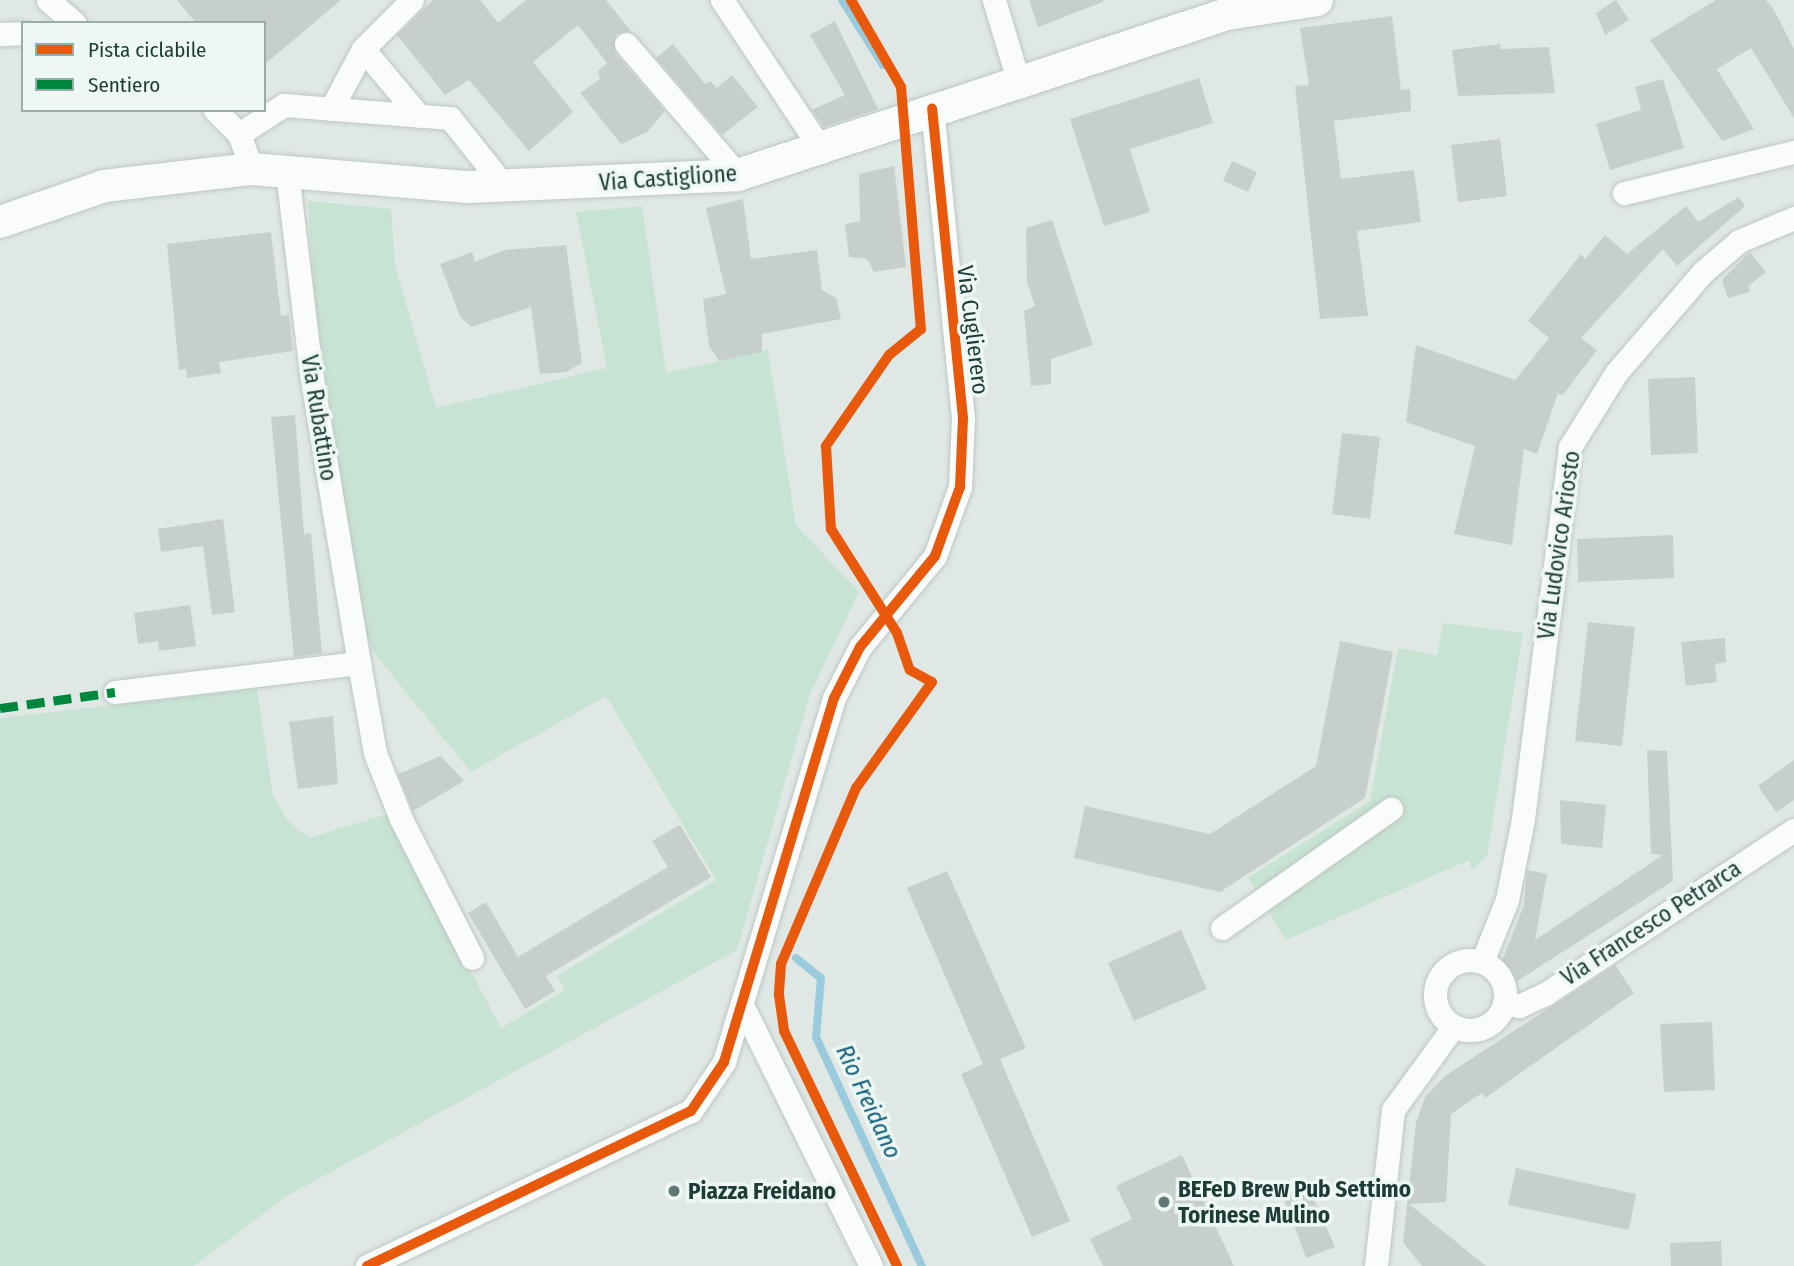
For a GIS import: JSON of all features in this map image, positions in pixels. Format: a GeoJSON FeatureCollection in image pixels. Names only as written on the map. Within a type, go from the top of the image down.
{"type":"FeatureCollection","features":[{"type":"Feature","properties":{"kind":"main road","name":"Via Castiglione"},"geometry":{"type":"LineString","coordinates":[[0,222],[104,186],[252,169],[504,186],[738,175],[823,152],[932,109],[1224,7],[1317,0]]}},
{"type":"Feature","properties":{"kind":"street"},"geometry":{"type":"LineString","coordinates":[[48,0],[76,17]]}},
{"type":"Feature","properties":{"kind":"street"},"geometry":{"type":"LineString","coordinates":[[331,109],[363,49],[412,0]]}},
{"type":"Feature","properties":{"kind":"street"},"geometry":{"type":"LineString","coordinates":[[722,0],[823,152]]}},
{"type":"Feature","properties":{"kind":"street"},"geometry":{"type":"LineString","coordinates":[[993,0],[1018,80]]}},
{"type":"Feature","properties":{"kind":"street"},"geometry":{"type":"LineString","coordinates":[[0,34],[21,33]]}},
{"type":"Feature","properties":{"kind":"street"},"geometry":{"type":"LineString","coordinates":[[626,44],[738,175]]}},
{"type":"Feature","properties":{"kind":"street"},"geometry":{"type":"LineString","coordinates":[[363,49],[419,116]]}},
{"type":"Feature","properties":{"kind":"street"},"geometry":{"type":"LineString","coordinates":[[239,134],[285,105],[450,118],[504,186]]}},
{"type":"Feature","properties":{"kind":"street","name":"Via Cuglierero"},"geometry":{"type":"LineString","coordinates":[[367,1266],[691,1111],[724,1062],[745,1011],[814,747],[855,657],[884,616],[935,556],[960,487],[963,418],[932,109]]}},
{"type":"Feature","properties":{"kind":"street"},"geometry":{"type":"LineString","coordinates":[[217,112],[239,134],[252,169]]}},
{"type":"Feature","properties":{"kind":"street"},"geometry":{"type":"LineString","coordinates":[[1624,193],[1794,152]]}},
{"type":"Feature","properties":{"kind":"street","name":"Via Rubattino"},"geometry":{"type":"LineString","coordinates":[[287,172],[311,373],[359,663],[379,764],[472,958]]}},
{"type":"Feature","properties":{"kind":"street","name":"Via Ludovico Ariosto"},"geometry":{"type":"LineString","coordinates":[[1482,962],[1507,901],[1523,819],[1570,447],[1616,373],[1703,272],[1740,241],[1794,218]]}},
{"type":"Feature","properties":{"kind":"street"},"geometry":{"type":"LineString","coordinates":[[115,692],[359,663]]}},
{"type":"Feature","properties":{"kind":"street"},"geometry":{"type":"LineString","coordinates":[[1222,928],[1391,809]]}},
{"type":"Feature","properties":{"kind":"street","name":"Via Francesco Petrarca"},"geometry":{"type":"LineString","coordinates":[[1505,1003],[1519,1006],[1545,994],[1794,830]]}},
{"type":"Feature","properties":{"kind":"street"},"geometry":{"type":"LineString","coordinates":[[1456,962],[1482,962],[1501,978],[1505,1003],[1490,1025],[1453,1027],[1436,1007],[1437,981],[1456,962]]}},
{"type":"Feature","properties":{"kind":"street"},"geometry":{"type":"LineString","coordinates":[[745,1011],[871,1266]]}},
{"type":"Feature","properties":{"kind":"street"},"geometry":{"type":"LineString","coordinates":[[1377,1266],[1393,1110],[1453,1027]]}},
{"type":"Feature","properties":{"kind":"green space"},"geometry":{"type":"Polygon","coordinates":[[[308,201],[391,209],[395,265],[436,408],[607,368],[576,212],[642,206],[666,373],[768,350],[796,525],[859,592],[810,694],[737,950],[287,1196],[194,1266],[0,1266],[0,718],[257,689],[273,796],[289,822],[309,838],[387,814],[501,1028],[565,990],[557,976],[716,880],[606,696],[471,772],[375,654],[361,625],[314,294],[308,201]]]}},
{"type":"Feature","properties":{"kind":"green space"},"geometry":{"type":"Polygon","coordinates":[[[1443,623],[1523,633],[1487,856],[1472,870],[1469,860],[1286,940],[1248,878],[1370,801],[1398,648],[1437,655],[1443,623]]]}},
{"type":"Feature","properties":{"kind":"building"},"geometry":{"type":"Polygon","coordinates":[[[177,0],[341,0],[266,63],[266,21],[194,21],[177,0]]]}},
{"type":"Feature","properties":{"kind":"building"},"geometry":{"type":"Polygon","coordinates":[[[433,0],[480,0],[498,23],[526,0],[606,0],[631,31],[616,34],[615,53],[665,111],[647,132],[621,144],[580,93],[600,79],[598,71],[607,63],[578,25],[533,62],[573,112],[529,151],[469,80],[445,95],[397,35],[433,0]]]}},
{"type":"Feature","properties":{"kind":"building"},"geometry":{"type":"Polygon","coordinates":[[[1029,0],[1103,0],[1103,2],[1038,27],[1029,0]]]}},
{"type":"Feature","properties":{"kind":"building"},"geometry":{"type":"Polygon","coordinates":[[[1616,0],[1629,20],[1605,35],[1596,13],[1616,0]]]}},
{"type":"Feature","properties":{"kind":"building"},"geometry":{"type":"Polygon","coordinates":[[[1716,0],[1766,0],[1774,10],[1794,49],[1794,118],[1751,48],[1717,69],[1754,129],[1722,141],[1650,40],[1716,0]]]}},
{"type":"Feature","properties":{"kind":"building"},"geometry":{"type":"Polygon","coordinates":[[[1392,16],[1401,90],[1410,89],[1411,111],[1334,121],[1341,179],[1414,170],[1421,222],[1357,231],[1368,316],[1320,319],[1295,86],[1309,85],[1300,28],[1392,16]]]}},
{"type":"Feature","properties":{"kind":"building"},"geometry":{"type":"Polygon","coordinates":[[[835,21],[878,109],[824,127],[812,110],[845,95],[810,35],[835,21]]]}},
{"type":"Feature","properties":{"kind":"building"},"geometry":{"type":"Polygon","coordinates":[[[673,44],[705,84],[710,81],[717,88],[732,75],[758,107],[722,135],[656,58],[673,44]]]}},
{"type":"Feature","properties":{"kind":"building"},"geometry":{"type":"Polygon","coordinates":[[[1500,44],[1501,49],[1549,47],[1555,93],[1458,96],[1452,50],[1500,44]]]}},
{"type":"Feature","properties":{"kind":"building"},"geometry":{"type":"Polygon","coordinates":[[[1199,78],[1213,123],[1130,149],[1150,212],[1104,226],[1070,119],[1199,78]]]}},
{"type":"Feature","properties":{"kind":"building"},"geometry":{"type":"Polygon","coordinates":[[[1663,79],[1684,148],[1610,170],[1596,124],[1641,110],[1635,87],[1663,79]]]}},
{"type":"Feature","properties":{"kind":"building"},"geometry":{"type":"Polygon","coordinates":[[[1500,139],[1507,196],[1458,202],[1451,145],[1500,139]]]}},
{"type":"Feature","properties":{"kind":"building"},"geometry":{"type":"Polygon","coordinates":[[[1232,161],[1257,172],[1248,192],[1223,181],[1232,161]]]}},
{"type":"Feature","properties":{"kind":"building"},"geometry":{"type":"Polygon","coordinates":[[[894,166],[906,267],[874,272],[867,259],[849,257],[845,224],[860,221],[859,174],[894,166]]]}},
{"type":"Feature","properties":{"kind":"building"},"geometry":{"type":"Polygon","coordinates":[[[1739,197],[1745,206],[1677,266],[1663,249],[1581,338],[1597,350],[1563,395],[1558,393],[1537,454],[1524,449],[1512,545],[1454,534],[1475,446],[1406,422],[1416,345],[1515,380],[1549,338],[1528,321],[1581,254],[1585,259],[1605,235],[1627,254],[1686,206],[1698,222],[1739,197]]]}},
{"type":"Feature","properties":{"kind":"building"},"geometry":{"type":"Polygon","coordinates":[[[743,199],[751,259],[817,250],[822,290],[836,298],[841,319],[762,334],[762,352],[719,361],[709,346],[703,299],[726,294],[706,208],[743,199]]]}},
{"type":"Feature","properties":{"kind":"building"},"geometry":{"type":"Polygon","coordinates":[[[1052,220],[1093,345],[1051,359],[1051,384],[1031,386],[1024,311],[1035,306],[1027,282],[1026,228],[1052,220]]]}},
{"type":"Feature","properties":{"kind":"building"},"geometry":{"type":"Polygon","coordinates":[[[271,232],[281,316],[289,315],[293,351],[219,362],[221,373],[187,378],[186,369],[179,370],[167,244],[271,232]]]}},
{"type":"Feature","properties":{"kind":"building"},"geometry":{"type":"Polygon","coordinates":[[[566,245],[582,363],[566,372],[540,374],[531,307],[471,327],[460,316],[440,264],[472,252],[475,262],[504,250],[566,245]]]}},
{"type":"Feature","properties":{"kind":"building"},"geometry":{"type":"Polygon","coordinates":[[[1750,252],[1766,272],[1748,286],[1750,292],[1728,298],[1722,280],[1750,252]]]}},
{"type":"Feature","properties":{"kind":"building"},"geometry":{"type":"Polygon","coordinates":[[[1695,377],[1698,453],[1651,455],[1648,379],[1695,377]]]}},
{"type":"Feature","properties":{"kind":"building"},"geometry":{"type":"Polygon","coordinates":[[[295,415],[304,534],[311,533],[322,653],[294,657],[271,417],[295,415]]]}},
{"type":"Feature","properties":{"kind":"building"},"geometry":{"type":"Polygon","coordinates":[[[1342,433],[1380,437],[1370,519],[1332,514],[1342,433]]]}},
{"type":"Feature","properties":{"kind":"building"},"geometry":{"type":"Polygon","coordinates":[[[223,519],[235,612],[212,615],[203,546],[161,552],[158,529],[223,519]]]}},
{"type":"Feature","properties":{"kind":"building"},"geometry":{"type":"Polygon","coordinates":[[[1673,535],[1674,578],[1578,582],[1577,539],[1673,535]]]}},
{"type":"Feature","properties":{"kind":"building"},"geometry":{"type":"Polygon","coordinates":[[[190,605],[196,646],[159,651],[158,641],[138,644],[134,613],[190,605]]]}},
{"type":"Feature","properties":{"kind":"building"},"geometry":{"type":"Polygon","coordinates":[[[1588,622],[1635,627],[1622,746],[1575,741],[1588,622]]]}},
{"type":"Feature","properties":{"kind":"building"},"geometry":{"type":"Polygon","coordinates":[[[1725,638],[1726,662],[1715,664],[1717,682],[1686,686],[1681,642],[1725,638]]]}},
{"type":"Feature","properties":{"kind":"building"},"geometry":{"type":"Polygon","coordinates":[[[1340,641],[1393,652],[1365,798],[1220,892],[1074,858],[1085,806],[1210,834],[1316,766],[1340,641]]]}},
{"type":"Feature","properties":{"kind":"building"},"geometry":{"type":"Polygon","coordinates":[[[333,716],[338,784],[298,789],[289,722],[333,716]]]}},
{"type":"Feature","properties":{"kind":"building"},"geometry":{"type":"Polygon","coordinates":[[[1647,750],[1667,751],[1673,881],[1516,982],[1502,961],[1524,905],[1527,870],[1547,874],[1535,940],[1663,855],[1651,854],[1647,750]]]}},
{"type":"Feature","properties":{"kind":"building"},"geometry":{"type":"Polygon","coordinates":[[[441,756],[464,781],[413,811],[398,774],[441,756]]]}},
{"type":"Feature","properties":{"kind":"building"},"geometry":{"type":"Polygon","coordinates":[[[1794,760],[1794,800],[1776,812],[1758,786],[1794,760]]]}},
{"type":"Feature","properties":{"kind":"building"},"geometry":{"type":"Polygon","coordinates":[[[1560,800],[1606,805],[1602,848],[1561,844],[1560,800]]]}},
{"type":"Feature","properties":{"kind":"building"},"geometry":{"type":"Polygon","coordinates":[[[680,825],[711,877],[546,976],[555,991],[525,1009],[468,913],[486,902],[518,957],[668,867],[652,841],[680,825]]]}},
{"type":"Feature","properties":{"kind":"building"},"geometry":{"type":"Polygon","coordinates":[[[947,871],[1026,1048],[1000,1059],[1070,1221],[1032,1237],[961,1074],[983,1064],[907,888],[947,871]]]}},
{"type":"Feature","properties":{"kind":"building"},"geometry":{"type":"Polygon","coordinates":[[[1181,930],[1207,989],[1134,1021],[1108,963],[1181,930]]]}},
{"type":"Feature","properties":{"kind":"building"},"geometry":{"type":"Polygon","coordinates":[[[1615,965],[1634,993],[1485,1098],[1482,1093],[1451,1114],[1446,1202],[1409,1204],[1486,1266],[1422,1266],[1403,1242],[1416,1123],[1425,1097],[1445,1076],[1615,965]]]}},
{"type":"Feature","properties":{"kind":"building"},"geometry":{"type":"Polygon","coordinates":[[[1712,1022],[1715,1090],[1664,1092],[1660,1024],[1712,1022]]]}},
{"type":"Feature","properties":{"kind":"building","name":"BEFeD Brew Pub Settimo Torinese Mulino"},"geometry":{"type":"Polygon","coordinates":[[[1182,1155],[1234,1266],[1103,1266],[1090,1239],[1132,1219],[1116,1186],[1182,1155]]]}},
{"type":"Feature","properties":{"kind":"building"},"geometry":{"type":"Polygon","coordinates":[[[1516,1168],[1636,1194],[1629,1230],[1508,1205],[1516,1168]]]}},
{"type":"Feature","properties":{"kind":"building"},"geometry":{"type":"Polygon","coordinates":[[[1308,1185],[1335,1247],[1306,1258],[1283,1195],[1308,1185]]]}},
{"type":"Feature","properties":{"kind":"building"},"geometry":{"type":"Polygon","coordinates":[[[1721,1241],[1722,1266],[1671,1266],[1670,1243],[1721,1241]]]}},
{"type":"Feature","properties":{"kind":"waterway"},"geometry":{"type":"LineString","coordinates":[[842,0],[883,65]]}},
{"type":"Feature","properties":{"kind":"waterway","name":"Rio Freidano"},"geometry":{"type":"LineString","coordinates":[[796,958],[821,978],[816,1037],[922,1266]]}},
{"type":"Feature","properties":{"kind":"marked path"},"geometry":{"type":"LineString","coordinates":[[0,708],[115,692]]}},
{"type":"Feature","properties":{"kind":"cycle path"},"geometry":{"type":"LineString","coordinates":[[851,0],[901,87],[921,329],[889,355],[826,446],[831,529],[897,633],[910,670],[932,682],[856,788],[781,964],[779,995],[784,1031],[897,1266]]}},
{"type":"Feature","properties":{"kind":"cycle path"},"geometry":{"type":"LineString","coordinates":[[367,1266],[691,1111],[724,1062],[834,698],[860,647],[935,556],[960,487],[963,418],[932,109]]}},
{"type":"Feature","properties":{"kind":"place","name":"Piazza Freidano"},"geometry":{"type":"Point","coordinates":[674,1191]}},
{"type":"Feature","properties":{"kind":"place","name":"BEFeD Brew Pub Settimo Torinese Mulino"},"geometry":{"type":"Point","coordinates":[1164,1202]}}]}
